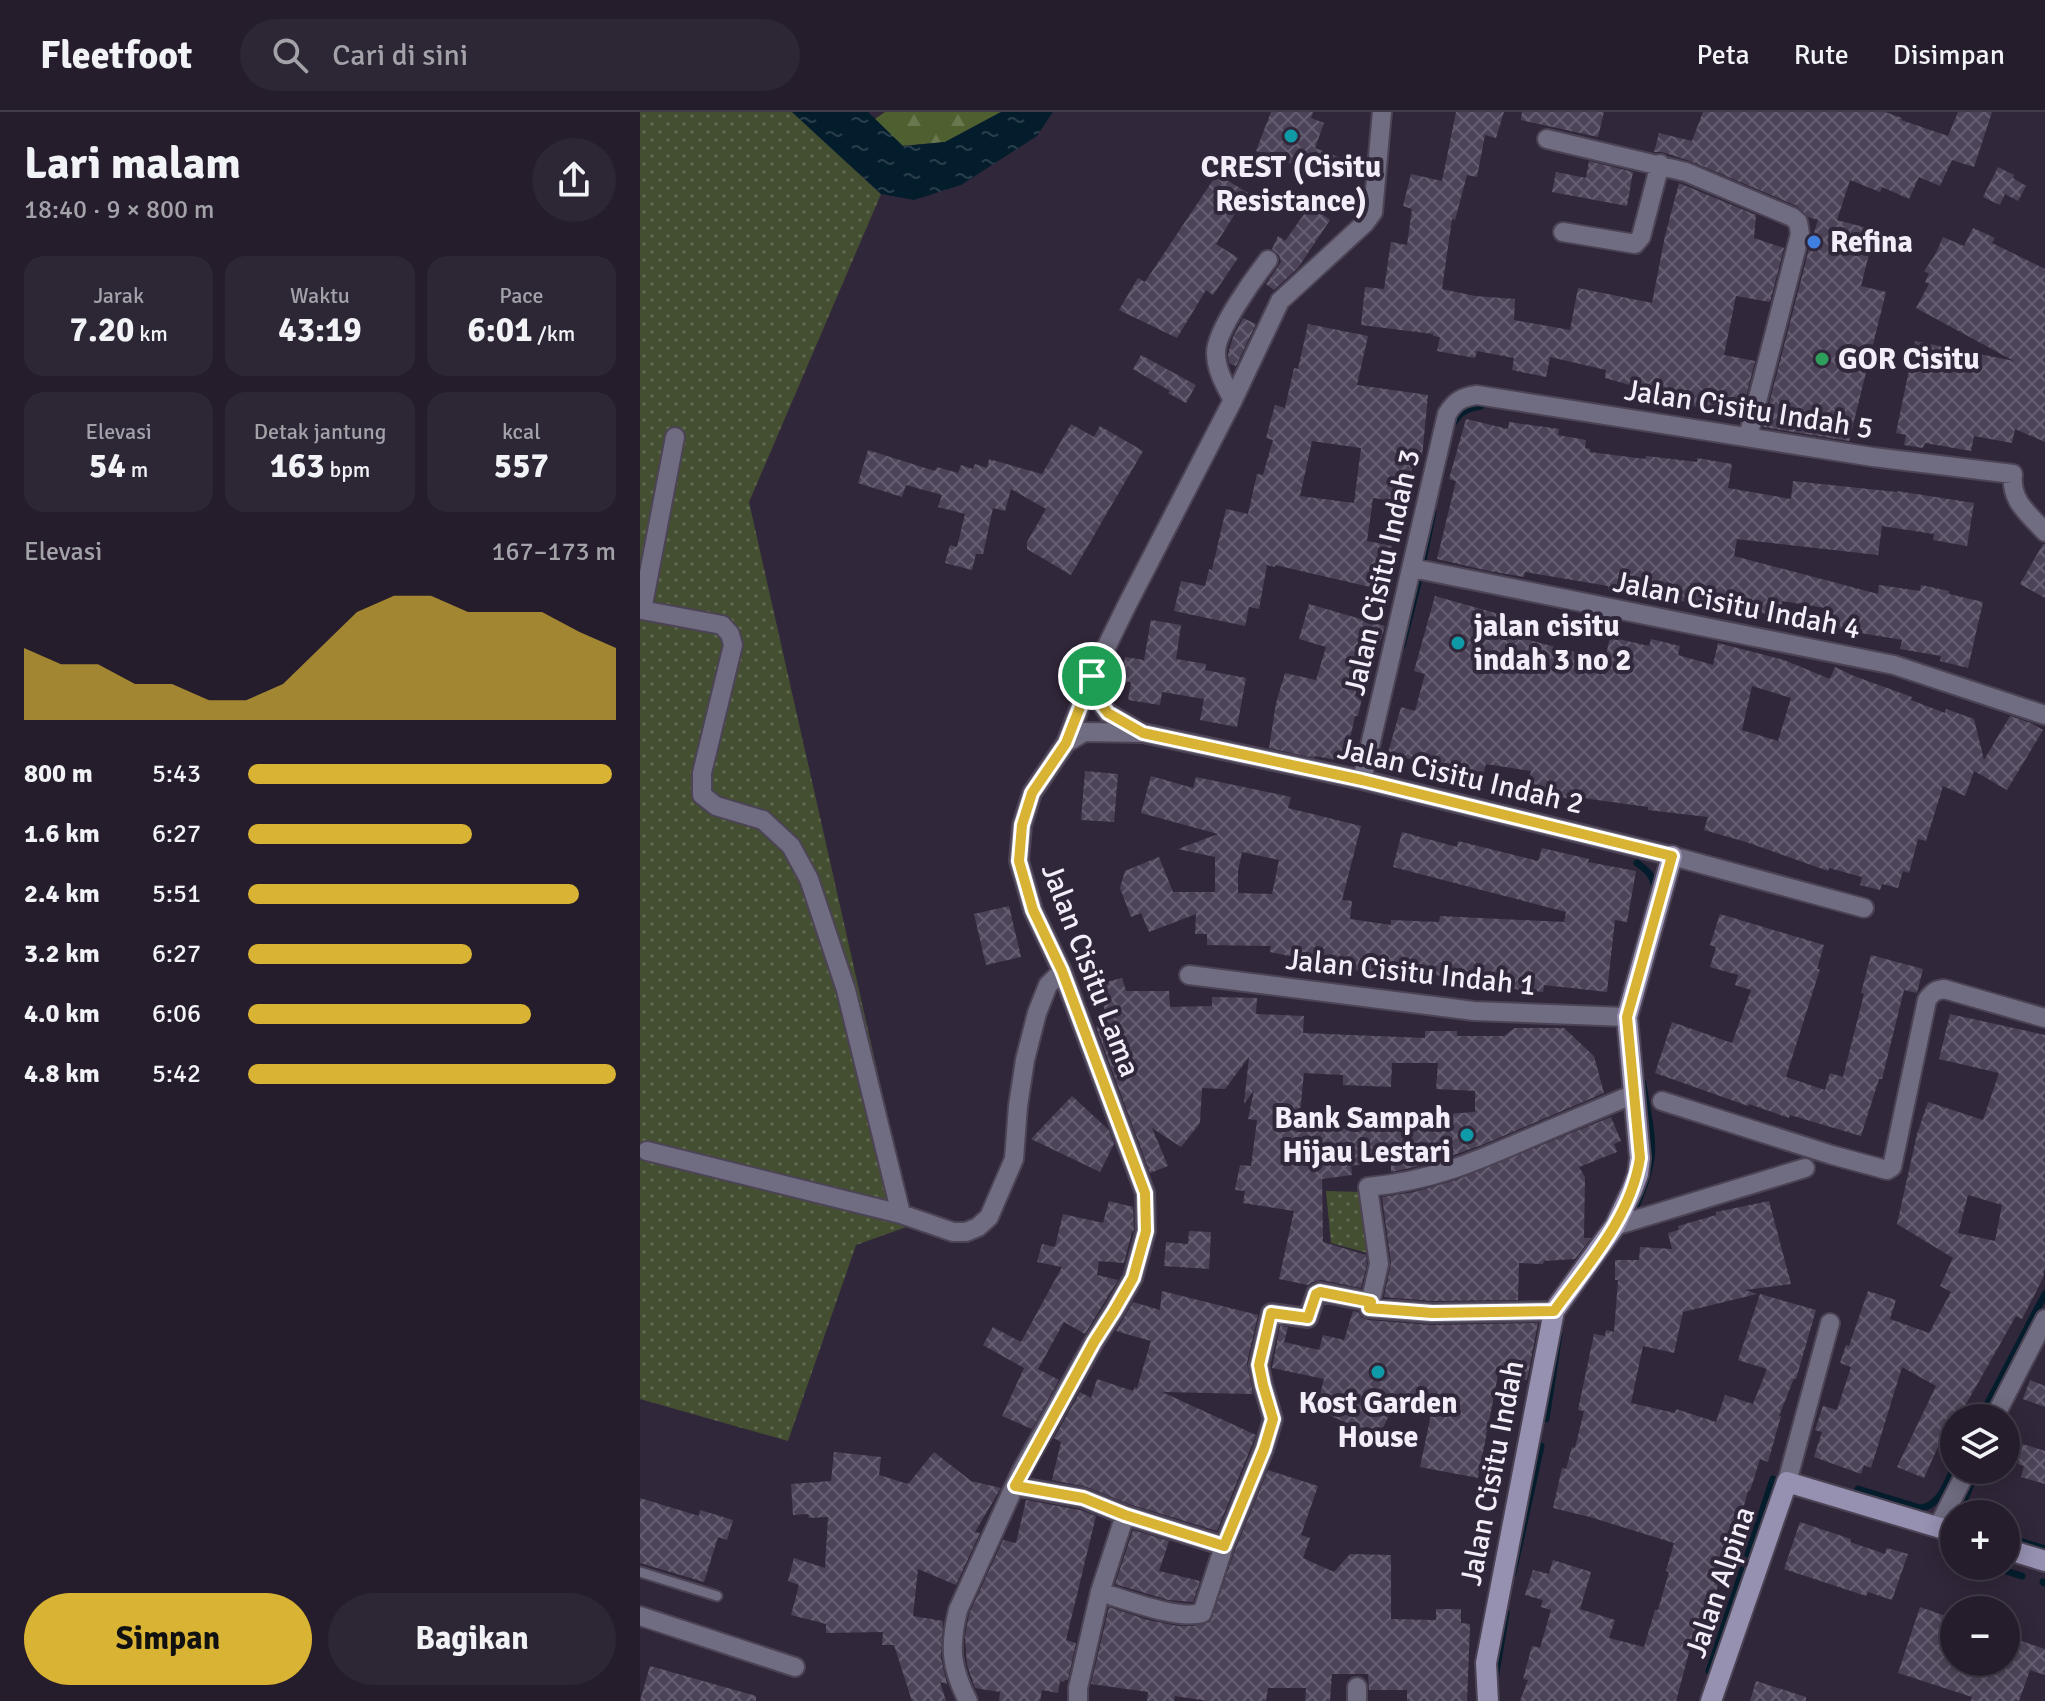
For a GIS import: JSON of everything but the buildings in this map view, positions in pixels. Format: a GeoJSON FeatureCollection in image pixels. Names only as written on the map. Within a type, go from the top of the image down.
{"type":"FeatureCollection","features":[{"type":"Feature","properties":{"kind":"street","name":"Jalan Cisitu Lama"},"geometry":{"type":"LineString","coordinates":[[968,1701],[956,1676],[951,1653],[958,1610],[1015,1486],[1133,1278],[1146,1231],[1145,1193],[1062,971],[1033,910],[1019,861],[1022,825],[1032,793],[1066,743],[1092,676],[1280,301],[1365,223],[1373,212],[1382,112]]}},
{"type":"Feature","properties":{"kind":"street"},"geometry":{"type":"LineString","coordinates":[[1547,139],[1686,172],[1798,222],[1800,234],[1748,437]]}},
{"type":"Feature","properties":{"kind":"street"},"geometry":{"type":"LineString","coordinates":[[1563,232],[1635,244],[1641,237],[1660,164]]}},
{"type":"Feature","properties":{"kind":"street"},"geometry":{"type":"LineString","coordinates":[[1233,400],[1218,370],[1215,349],[1243,291],[1268,260]]}},
{"type":"Feature","properties":{"kind":"street","name":"Jalan Cisitu Indah 5"},"geometry":{"type":"LineString","coordinates":[[1477,395],[1873,457],[2013,474],[2015,498],[2045,532]]}},
{"type":"Feature","properties":{"kind":"street","name":"Jalan Cisitu Indah 3"},"geometry":{"type":"LineString","coordinates":[[1362,780],[1447,414],[1453,404],[1464,396],[1477,395]]}},
{"type":"Feature","properties":{"kind":"street"},"geometry":{"type":"LineString","coordinates":[[675,437],[641,610],[722,625],[730,634],[733,645],[702,773],[702,795],[716,806],[763,820],[791,846],[809,879],[846,990],[901,1214]]}},
{"type":"Feature","properties":{"kind":"street","name":"Jalan Cisitu Indah 4"},"geometry":{"type":"LineString","coordinates":[[1412,568],[1894,665],[2045,715]]}},
{"type":"Feature","properties":{"kind":"street"},"geometry":{"type":"LineString","coordinates":[[1092,676],[1094,695],[1108,713],[1143,733]]}},
{"type":"Feature","properties":{"kind":"street"},"geometry":{"type":"LineString","coordinates":[[1066,743],[1084,732],[1143,733]]}},
{"type":"Feature","properties":{"kind":"street","name":"Jalan Cisitu Indah 2"},"geometry":{"type":"LineString","coordinates":[[1143,733],[1362,780],[1672,856],[1864,908]]}},
{"type":"Feature","properties":{"kind":"street","name":"Jalan Cisitu Indah"},"geometry":{"type":"LineString","coordinates":[[1488,1701],[1486,1663],[1554,1311],[1615,1226],[1638,1174],[1640,1158],[1627,1017],[1672,856]]}},
{"type":"Feature","properties":{"kind":"street"},"geometry":{"type":"LineString","coordinates":[[647,1151],[901,1214],[953,1232],[966,1232],[978,1227],[989,1217],[1014,1159],[1025,1060],[1037,1013],[1048,985],[1062,971]]}},
{"type":"Feature","properties":{"kind":"street","name":"Jalan Cisitu Indah 1"},"geometry":{"type":"LineString","coordinates":[[1189,975],[1474,1011],[1627,1017]]}},
{"type":"Feature","properties":{"kind":"street"},"geometry":{"type":"LineString","coordinates":[[1662,1101],[1887,1170],[1892,1167],[1931,993],[1944,989],[2045,1018]]}},
{"type":"Feature","properties":{"kind":"street"},"geometry":{"type":"LineString","coordinates":[[1370,1305],[1379,1264],[1368,1187],[1430,1177],[1462,1167],[1634,1094]]}},
{"type":"Feature","properties":{"kind":"street"},"geometry":{"type":"LineString","coordinates":[[1615,1226],[1805,1168]]}},
{"type":"Feature","properties":{"kind":"street"},"geometry":{"type":"LineString","coordinates":[[1100,1592],[1166,1612],[1194,1616],[1202,1613],[1273,1419],[1259,1365],[1271,1313],[1308,1318],[1316,1294],[1320,1292],[1370,1305],[1432,1313],[1554,1311]]}},
{"type":"Feature","properties":{"kind":"street"},"geometry":{"type":"LineString","coordinates":[[2001,1404],[2045,1319]]}},
{"type":"Feature","properties":{"kind":"street"},"geometry":{"type":"LineString","coordinates":[[1830,1323],[1787,1482],[1940,1527]]}},
{"type":"Feature","properties":{"kind":"street","name":"Jalan Alpina"},"geometry":{"type":"LineString","coordinates":[[1711,1701],[1787,1482]]}},
{"type":"Feature","properties":{"kind":"street"},"geometry":{"type":"LineString","coordinates":[[1015,1486],[1083,1498],[1125,1515],[1224,1546]]}},
{"type":"Feature","properties":{"kind":"street"},"geometry":{"type":"LineString","coordinates":[[1078,1701],[1078,1688],[1100,1592],[1125,1515]]}},
{"type":"Feature","properties":{"kind":"street"},"geometry":{"type":"LineString","coordinates":[[2020,1553],[2045,1561]]}},
{"type":"Feature","properties":{"kind":"street"},"geometry":{"type":"LineString","coordinates":[[640,1616],[795,1667]]}},
{"type":"Feature","properties":{"kind":"lane"},"geometry":{"type":"LineString","coordinates":[[640,1572],[717,1596]]}},
{"type":"Feature","properties":{"kind":"green space"},"geometry":{"type":"Polygon","coordinates":[[[640,112],[792,112],[881,194],[749,502],[912,1225],[856,1245],[788,1441],[640,1399],[640,112]]]}},
{"type":"Feature","properties":{"kind":"green space"},"geometry":{"type":"Polygon","coordinates":[[[885,112],[1001,112],[945,142],[902,146],[875,119],[885,112]]]}},
{"type":"Feature","properties":{"kind":"green space"},"geometry":{"type":"Polygon","coordinates":[[[1326,1191],[1364,1192],[1375,1255],[1331,1243],[1326,1191]]]}},
{"type":"Feature","properties":{"kind":"water"},"geometry":{"type":"Polygon","coordinates":[[[792,112],[868,112],[903,146],[945,142],[1001,112],[1053,112],[1037,136],[961,185],[914,200],[881,194],[792,112]]]}},
{"type":"Feature","properties":{"kind":"waterway"},"geometry":{"type":"LineString","coordinates":[[1450,429],[1462,413],[1481,406]]}},
{"type":"Feature","properties":{"kind":"waterway"},"geometry":{"type":"LineString","coordinates":[[1422,565],[1433,512]]}},
{"type":"Feature","properties":{"kind":"waterway"},"geometry":{"type":"LineString","coordinates":[[1402,646],[1418,583]]}},
{"type":"Feature","properties":{"kind":"waterway"},"geometry":{"type":"LineString","coordinates":[[1637,863],[1649,874],[1655,889]]}},
{"type":"Feature","properties":{"kind":"waterway"},"geometry":{"type":"LineString","coordinates":[[1633,1213],[1644,1187],[1652,1150],[1643,1083]]}},
{"type":"Feature","properties":{"kind":"waterway"},"geometry":{"type":"LineString","coordinates":[[1987,1404],[2045,1294]]}},
{"type":"Feature","properties":{"kind":"waterway"},"geometry":{"type":"LineString","coordinates":[[1546,1419],[1559,1334]]}},
{"type":"Feature","properties":{"kind":"waterway"},"geometry":{"type":"LineString","coordinates":[[1513,1573],[1541,1446]]}},
{"type":"Feature","properties":{"kind":"waterway"},"geometry":{"type":"LineString","coordinates":[[1709,1671],[1773,1479]]}},
{"type":"Feature","properties":{"kind":"waterway"},"geometry":{"type":"LineString","coordinates":[[1858,1489],[1920,1508],[1933,1503],[1946,1484]]}},
{"type":"Feature","properties":{"kind":"waterway"},"geometry":{"type":"LineString","coordinates":[[1964,1500],[1971,1484]]}},
{"type":"Feature","properties":{"kind":"waterway"},"geometry":{"type":"LineString","coordinates":[[2020,1541],[2045,1549]]}},
{"type":"Feature","properties":{"kind":"waterway"},"geometry":{"type":"LineString","coordinates":[[1495,1679],[1506,1613]]}},
{"type":"Feature","properties":{"kind":"place","name":"CREST (Cisitu Resistance)"},"geometry":{"type":"Point","coordinates":[1291,136]}},
{"type":"Feature","properties":{"kind":"place","name":"Refina"},"geometry":{"type":"Point","coordinates":[1814,242]}},
{"type":"Feature","properties":{"kind":"place","name":"GOR Cisitu"},"geometry":{"type":"Point","coordinates":[1822,359]}},
{"type":"Feature","properties":{"kind":"place","name":"jalan cisitu indah 3 no 2"},"geometry":{"type":"Point","coordinates":[1458,643]}},
{"type":"Feature","properties":{"kind":"place","name":"Bank Sampah Hijau Lestari"},"geometry":{"type":"Point","coordinates":[1467,1135]}},
{"type":"Feature","properties":{"kind":"place","name":"Kost Garden House"},"geometry":{"type":"Point","coordinates":[1378,1372]}},
{"type":"Feature","properties":{"kind":"route"},"geometry":{"type":"LineString","coordinates":[[1092,676],[1094,695],[1108,713],[1143,733],[1362,780],[1672,856],[1627,1017],[1640,1158],[1638,1174],[1615,1226],[1554,1311],[1432,1313],[1369,1308],[1371,1302],[1320,1292],[1316,1294],[1308,1318],[1271,1313],[1259,1365],[1273,1419],[1264,1449],[1224,1546],[1125,1515],[1083,1498],[1015,1486],[1133,1278],[1146,1231],[1145,1193],[1062,971],[1033,910],[1019,861],[1022,825],[1032,793],[1066,743],[1092,676]]}}]}
